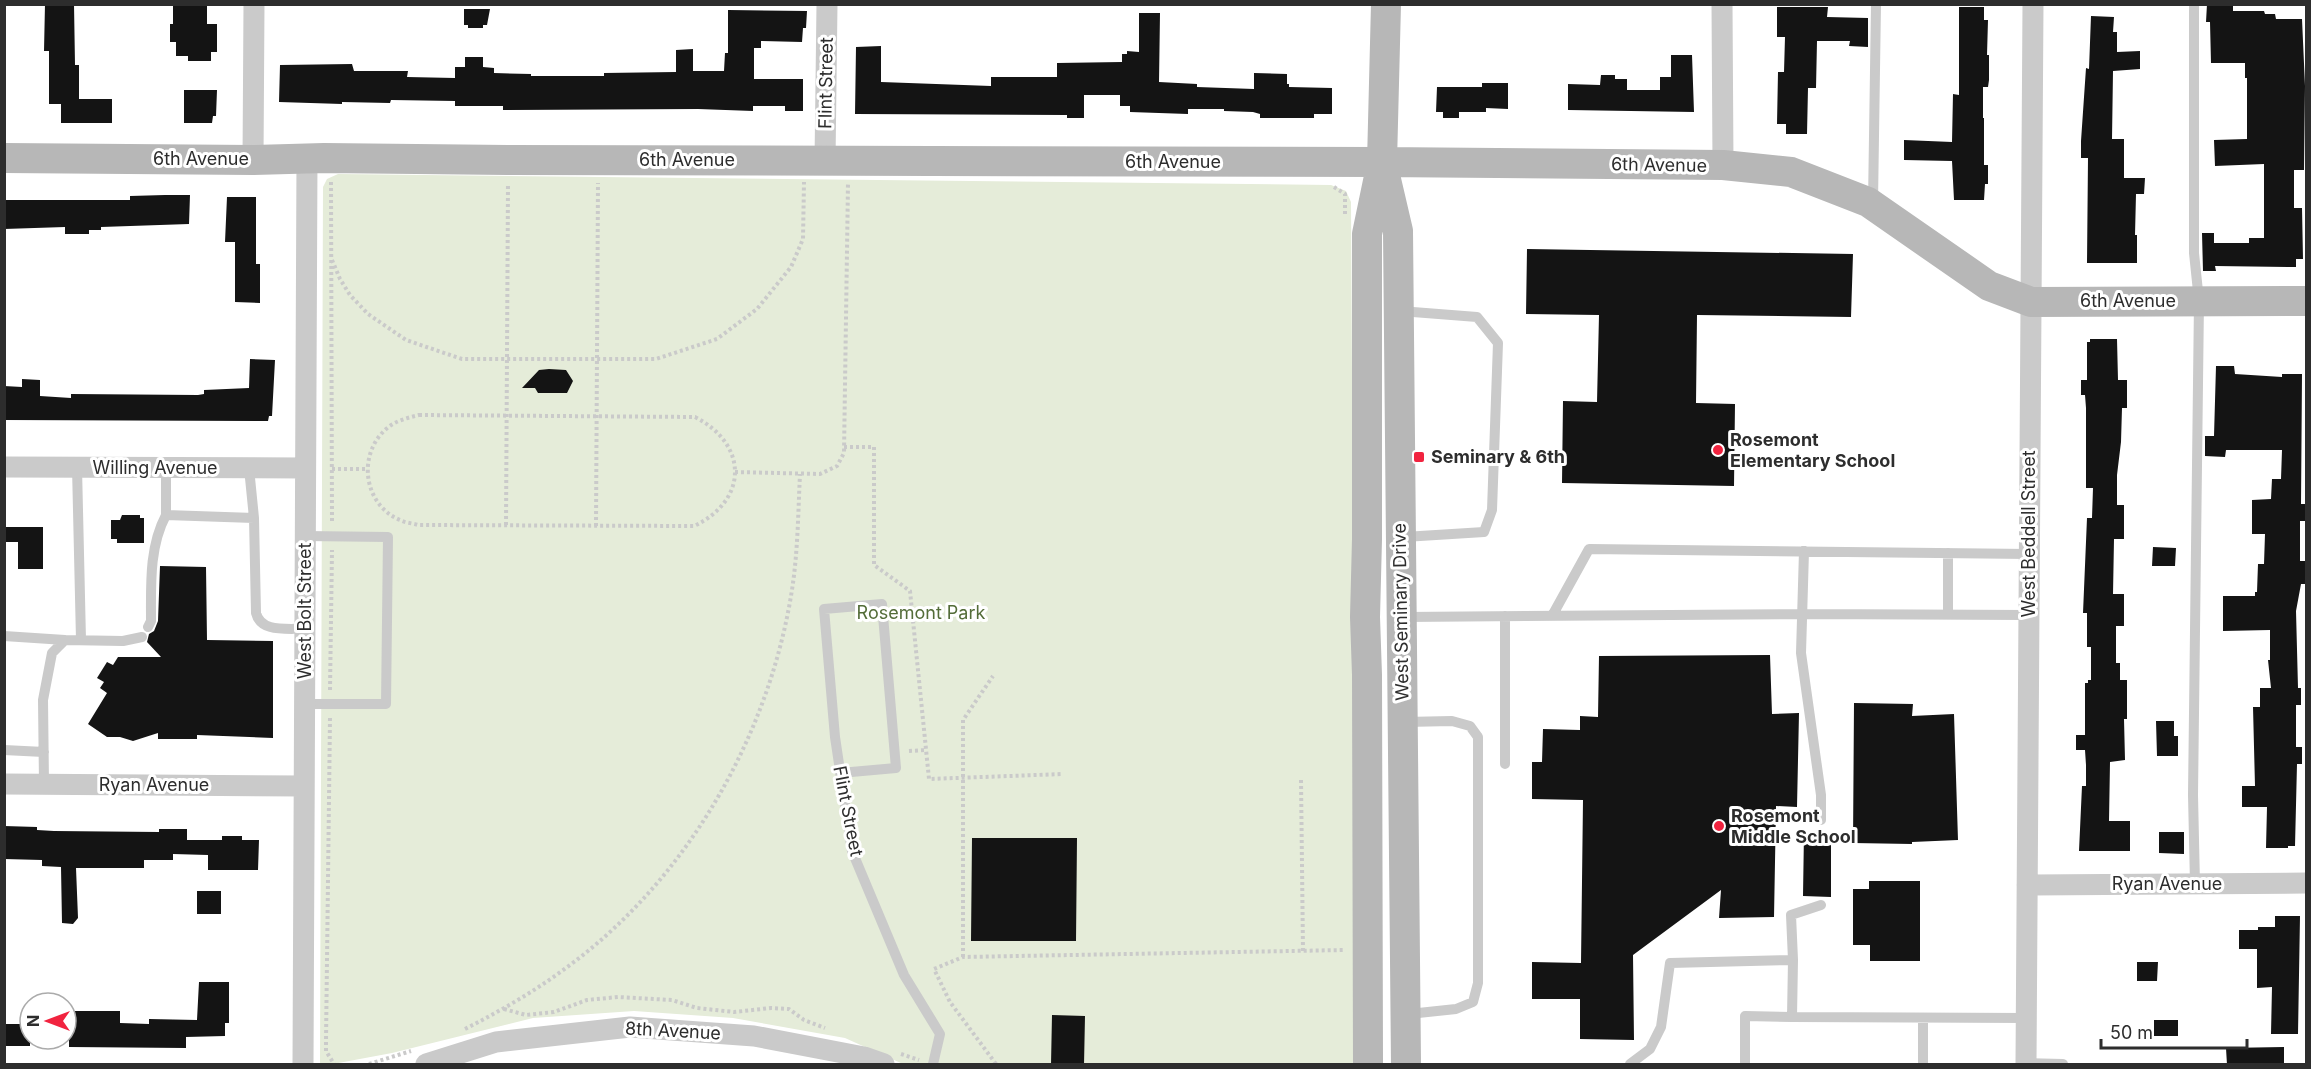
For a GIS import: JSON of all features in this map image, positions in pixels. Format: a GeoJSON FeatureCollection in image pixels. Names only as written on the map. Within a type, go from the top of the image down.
{"type":"FeatureCollection","features":[{"type":"Feature","properties":{"kind":"street"},"geometry":{"type":"LineString","coordinates":[[253,160],[254,4]]}},
{"type":"Feature","properties":{"kind":"street","name":"Flint Street"},"geometry":{"type":"LineString","coordinates":[[813,176],[827,4]]}},
{"type":"Feature","properties":{"kind":"street","name":"West Seminary Drive"},"geometry":{"type":"LineString","coordinates":[[1368,1065],[1368,698],[1365,617],[1367,234],[1382,162],[1386,4]]}},
{"type":"Feature","properties":{"kind":"street"},"geometry":{"type":"LineString","coordinates":[[1722,4],[1723,165]]}},
{"type":"Feature","properties":{"kind":"street","name":"West Beddell Street"},"geometry":{"type":"LineString","coordinates":[[2026,1064],[2033,4]]}},
{"type":"Feature","properties":{"kind":"street","name":"6th Avenue"},"geometry":{"type":"LineString","coordinates":[[4,158],[508,160],[813,176],[1382,162],[1723,165],[1791,172],[1821,182],[1873,205],[1989,286],[2031,302],[2307,301]]}},
{"type":"Feature","properties":{"kind":"street","name":"West Bolt Street"},"geometry":{"type":"LineString","coordinates":[[303,1065],[305,468],[315,158]]}},
{"type":"Feature","properties":{"kind":"street","name":"West Seminary Drive"},"geometry":{"type":"LineString","coordinates":[[1382,162],[1398,231],[1406,1065]]}},
{"type":"Feature","properties":{"kind":"street","name":"Willing Avenue"},"geometry":{"type":"LineString","coordinates":[[4,467],[305,468]]}},
{"type":"Feature","properties":{"kind":"street"},"geometry":{"type":"LineString","coordinates":[[1365,617],[1402,617]]}},
{"type":"Feature","properties":{"kind":"street","name":"Ryan Avenue"},"geometry":{"type":"LineString","coordinates":[[4,784],[304,786]]}},
{"type":"Feature","properties":{"kind":"street","name":"Ryan Avenue"},"geometry":{"type":"LineString","coordinates":[[2026,885],[2307,883]]}},
{"type":"Feature","properties":{"kind":"street","name":"8th Avenue"},"geometry":{"type":"LineString","coordinates":[[420,1057],[496,1042],[630,1027],[754,1036],[864,1057],[892,1059]]}},
{"type":"Feature","properties":{"kind":"lane"},"geometry":{"type":"LineString","coordinates":[[1873,205],[1876,4]]}},
{"type":"Feature","properties":{"kind":"lane"},"geometry":{"type":"LineString","coordinates":[[2194,4],[2194,253],[2199,301],[2193,795],[2195,884]]}},
{"type":"Feature","properties":{"kind":"lane"},"geometry":{"type":"LineString","coordinates":[[1399,311],[1477,317],[1498,343],[1492,510],[1484,531],[1401,537]]}},
{"type":"Feature","properties":{"kind":"lane"},"geometry":{"type":"LineString","coordinates":[[77,467],[81,640]]}},
{"type":"Feature","properties":{"kind":"lane"},"geometry":{"type":"LineString","coordinates":[[4,636],[123,641],[145,632],[151,621],[152,568],[158,530],[166,515],[166,468]]}},
{"type":"Feature","properties":{"kind":"lane"},"geometry":{"type":"LineString","coordinates":[[249,468],[254,518],[258,622],[266,627],[305,629]]}},
{"type":"Feature","properties":{"kind":"lane"},"geometry":{"type":"LineString","coordinates":[[166,515],[254,518]]}},
{"type":"Feature","properties":{"kind":"lane"},"geometry":{"type":"LineString","coordinates":[[304,704],[386,704],[388,537],[305,536]]}},
{"type":"Feature","properties":{"kind":"lane"},"geometry":{"type":"LineString","coordinates":[[1552,616],[1589,549],[2029,554]]}},
{"type":"Feature","properties":{"kind":"lane"},"geometry":{"type":"LineString","coordinates":[[1804,551],[1801,653],[1821,795],[1821,820]]}},
{"type":"Feature","properties":{"kind":"lane"},"geometry":{"type":"LineString","coordinates":[[1948,553],[1948,615]]}},
{"type":"Feature","properties":{"kind":"lane","name":"Flint Street"},"geometry":{"type":"LineString","coordinates":[[840,773],[896,768],[882,604],[824,609],[835,737],[840,773],[852,851],[904,975],[940,1034],[933,1065]]}},
{"type":"Feature","properties":{"kind":"lane"},"geometry":{"type":"LineString","coordinates":[[1402,617],[2028,615]]}},
{"type":"Feature","properties":{"kind":"lane"},"geometry":{"type":"LineString","coordinates":[[1505,616],[1505,764]]}},
{"type":"Feature","properties":{"kind":"lane"},"geometry":{"type":"LineString","coordinates":[[44,784],[44,700],[52,653],[65,640]]}},
{"type":"Feature","properties":{"kind":"lane"},"geometry":{"type":"LineString","coordinates":[[1402,722],[1452,721],[1470,726],[1478,737],[1478,983],[1473,1002],[1456,1009],[1406,1014]]}},
{"type":"Feature","properties":{"kind":"lane"},"geometry":{"type":"LineString","coordinates":[[4,750],[44,752]]}},
{"type":"Feature","properties":{"kind":"lane"},"geometry":{"type":"LineString","coordinates":[[1792,1017],[1791,915],[1821,904]]}},
{"type":"Feature","properties":{"kind":"lane"},"geometry":{"type":"LineString","coordinates":[[1630,1065],[1650,1048],[1661,1027],[1670,963],[1793,960]]}},
{"type":"Feature","properties":{"kind":"lane"},"geometry":{"type":"LineString","coordinates":[[1744,1065],[1745,1016],[2026,1018]]}},
{"type":"Feature","properties":{"kind":"lane"},"geometry":{"type":"LineString","coordinates":[[1923,1018],[1923,1065]]}},
{"type":"Feature","properties":{"kind":"lane"},"geometry":{"type":"LineString","coordinates":[[2026,1064],[2063,1065]]}},
{"type":"Feature","properties":{"kind":"path"},"geometry":{"type":"LineString","coordinates":[[315,158],[331,182],[332,537],[326,1042],[327,1051],[334,1065]]}},
{"type":"Feature","properties":{"kind":"path"},"geometry":{"type":"LineString","coordinates":[[506,525],[508,160]]}},
{"type":"Feature","properties":{"kind":"path"},"geometry":{"type":"LineString","coordinates":[[331,258],[350,295],[368,314],[406,340],[462,359],[656,359],[717,339],[757,309],[791,267],[803,238],[813,176],[860,183]]}},
{"type":"Feature","properties":{"kind":"path"},"geometry":{"type":"LineString","coordinates":[[596,526],[598,182]]}},
{"type":"Feature","properties":{"kind":"path"},"geometry":{"type":"LineString","coordinates":[[735,472],[820,474],[837,466],[844,453],[848,183]]}},
{"type":"Feature","properties":{"kind":"path"},"geometry":{"type":"LineString","coordinates":[[1330,185],[1345,194],[1345,218]]}},
{"type":"Feature","properties":{"kind":"path"},"geometry":{"type":"LineString","coordinates":[[419,415],[597,416],[694,417],[711,425],[724,438],[732,454],[735,472],[732,490],[723,506],[710,519],[694,526],[418,525],[400,521],[385,511],[374,496],[367,479],[367,460],[374,443],[385,429],[401,419],[419,415]]}},
{"type":"Feature","properties":{"kind":"path"},"geometry":{"type":"LineString","coordinates":[[844,447],[874,447],[874,565],[910,591],[929,779],[1064,774]]}},
{"type":"Feature","properties":{"kind":"path"},"geometry":{"type":"LineString","coordinates":[[332,469],[367,469]]}},
{"type":"Feature","properties":{"kind":"path"},"geometry":{"type":"LineString","coordinates":[[455,1034],[538,988],[602,938],[659,879],[708,814],[746,744],[776,662],[795,568],[800,474]]}},
{"type":"Feature","properties":{"kind":"path"},"geometry":{"type":"LineString","coordinates":[[963,957],[963,720],[993,676]]}},
{"type":"Feature","properties":{"kind":"path"},"geometry":{"type":"LineString","coordinates":[[1301,780],[1303,951]]}},
{"type":"Feature","properties":{"kind":"path"},"geometry":{"type":"LineString","coordinates":[[996,1065],[950,1002],[934,969],[963,957],[1351,950]]}},
{"type":"Feature","properties":{"kind":"path"},"geometry":{"type":"LineString","coordinates":[[369,1065],[420,1057]]}},
{"type":"Feature","properties":{"kind":"path"},"geometry":{"type":"LineString","coordinates":[[892,1059],[921,1061]]}},
{"type":"Feature","properties":{"kind":"green space","name":"Rosemont Park"},"geometry":{"type":"Polygon","coordinates":[[[338,174],[1331,185],[1346,191],[1351,202],[1356,1064],[903,1064],[845,1038],[733,1018],[634,1011],[533,1018],[392,1053],[333,1064],[320,1064],[323,187],[327,179],[338,174]]]}},
{"type":"Feature","properties":{"kind":"building"},"geometry":{"type":"Polygon","coordinates":[[[45,4],[74,4],[75,65],[79,65],[79,99],[112,99],[112,123],[61,123],[61,104],[49,104],[49,51],[44,51],[45,4]]]}},
{"type":"Feature","properties":{"kind":"building"},"geometry":{"type":"Polygon","coordinates":[[[173,4],[207,4],[207,24],[217,24],[217,52],[211,52],[211,61],[188,61],[188,56],[176,56],[176,42],[170,42],[173,4]]]}},
{"type":"Feature","properties":{"kind":"building"},"geometry":{"type":"Polygon","coordinates":[[[2207,4],[2233,4],[2233,11],[2264,11],[2265,14],[2275,14],[2276,19],[2302,19],[2305,86],[2304,170],[2294,170],[2294,208],[2302,208],[2303,259],[2296,259],[2296,267],[2215,266],[2216,271],[2203,271],[2202,233],[2214,233],[2214,243],[2249,243],[2249,238],[2264,238],[2264,164],[2215,166],[2214,140],[2247,139],[2247,78],[2245,78],[2245,63],[2211,63],[2210,22],[2206,22],[2207,4]]]}},
{"type":"Feature","properties":{"kind":"building"},"geometry":{"type":"Polygon","coordinates":[[[1777,7],[1828,7],[1827,17],[1868,18],[1868,47],[1849,46],[1850,41],[1817,41],[1816,88],[1808,88],[1807,134],[1786,134],[1786,124],[1777,124],[1778,72],[1784,72],[1785,37],[1777,37],[1777,7]]]}},
{"type":"Feature","properties":{"kind":"building"},"geometry":{"type":"Polygon","coordinates":[[[1959,7],[1984,7],[1984,20],[1988,20],[1989,80],[1988,87],[1983,87],[1983,118],[1984,165],[1988,165],[1988,184],[1985,184],[1984,200],[1954,200],[1952,161],[1904,160],[1904,140],[1952,142],[1953,94],[1959,95],[1959,7]]]}},
{"type":"Feature","properties":{"kind":"building"},"geometry":{"type":"Polygon","coordinates":[[[464,9],[490,9],[487,25],[483,25],[483,28],[468,28],[468,25],[464,25],[464,9]]]}},
{"type":"Feature","properties":{"kind":"building"},"geometry":{"type":"Polygon","coordinates":[[[728,10],[807,11],[802,42],[761,41],[761,48],[754,48],[754,79],[803,79],[803,111],[785,111],[785,106],[753,106],[753,111],[503,110],[503,106],[455,106],[455,101],[391,100],[390,103],[342,102],[342,104],[279,102],[280,65],[352,64],[354,71],[408,71],[407,77],[455,78],[455,67],[465,67],[465,57],[483,57],[483,67],[494,68],[494,73],[531,74],[531,76],[604,76],[604,73],[676,72],[676,50],[693,49],[693,71],[724,71],[725,53],[728,53],[728,10]]]}},
{"type":"Feature","properties":{"kind":"building"},"geometry":{"type":"Polygon","coordinates":[[[1139,13],[1160,13],[1159,82],[1197,84],[1197,87],[1254,89],[1254,73],[1287,74],[1289,87],[1332,88],[1332,114],[1314,114],[1314,118],[1260,118],[1260,114],[1253,112],[1224,111],[1224,109],[1188,109],[1188,114],[1130,112],[1130,106],[1120,106],[1120,95],[1084,95],[1084,118],[1067,118],[1067,115],[855,114],[856,47],[881,46],[881,82],[991,86],[991,77],[1057,77],[1057,63],[1122,62],[1122,54],[1127,54],[1127,51],[1139,52],[1139,13]]]}},
{"type":"Feature","properties":{"kind":"building"},"geometry":{"type":"Polygon","coordinates":[[[2091,16],[2114,17],[2113,32],[2117,32],[2117,52],[2140,51],[2140,69],[2113,71],[2112,139],[2124,139],[2124,178],[2145,178],[2144,194],[2136,194],[2137,263],[2087,263],[2088,158],[2081,158],[2081,141],[2086,68],[2089,69],[2091,16]]]}},
{"type":"Feature","properties":{"kind":"building"},"geometry":{"type":"Polygon","coordinates":[[[1671,55],[1692,55],[1694,112],[1568,110],[1568,84],[1600,85],[1601,75],[1615,75],[1615,79],[1627,79],[1627,90],[1660,90],[1660,77],[1671,77],[1671,55]]]}},
{"type":"Feature","properties":{"kind":"building"},"geometry":{"type":"Polygon","coordinates":[[[1482,83],[1508,83],[1508,109],[1486,108],[1486,112],[1459,112],[1459,118],[1443,118],[1443,112],[1436,112],[1437,87],[1482,87],[1482,83]]]}},
{"type":"Feature","properties":{"kind":"building"},"geometry":{"type":"Polygon","coordinates":[[[184,90],[217,90],[216,116],[213,116],[212,123],[184,123],[184,90]]]}},
{"type":"Feature","properties":{"kind":"building"},"geometry":{"type":"Polygon","coordinates":[[[190,195],[189,224],[101,227],[101,230],[89,230],[89,234],[65,234],[65,227],[4,229],[4,200],[130,200],[130,196],[190,195]]]}},
{"type":"Feature","properties":{"kind":"building"},"geometry":{"type":"Polygon","coordinates":[[[227,197],[256,197],[256,264],[260,264],[260,303],[235,302],[235,242],[225,242],[227,197]]]}},
{"type":"Feature","properties":{"kind":"building"},"geometry":{"type":"Polygon","coordinates":[[[1527,249],[1853,254],[1851,317],[1697,315],[1696,403],[1735,404],[1734,486],[1562,483],[1563,401],[1597,402],[1599,315],[1526,314],[1527,249]]]}},
{"type":"Feature","properties":{"kind":"building"},"geometry":{"type":"Polygon","coordinates":[[[2090,339],[2117,339],[2118,380],[2127,380],[2127,408],[2122,408],[2117,475],[2117,505],[2124,505],[2124,539],[2114,539],[2113,594],[2124,594],[2124,626],[2116,626],[2116,663],[2120,663],[2120,680],[2127,680],[2127,719],[2124,719],[2125,760],[2110,762],[2109,821],[2130,821],[2130,851],[2079,851],[2082,786],[2086,786],[2086,765],[2085,750],[2076,750],[2076,735],[2085,735],[2085,683],[2091,680],[2091,647],[2087,647],[2087,613],[2083,613],[2087,518],[2092,518],[2093,488],[2086,488],[2086,408],[2085,395],[2081,395],[2081,380],[2087,380],[2087,342],[2090,342],[2090,339]]]}},
{"type":"Feature","properties":{"kind":"building"},"geometry":{"type":"Polygon","coordinates":[[[250,359],[275,360],[272,416],[269,416],[268,421],[4,420],[4,386],[22,387],[22,379],[40,380],[40,396],[71,398],[71,394],[198,395],[204,394],[204,390],[249,388],[250,359]]]}},
{"type":"Feature","properties":{"kind":"building"},"geometry":{"type":"Polygon","coordinates":[[[2216,366],[2234,366],[2235,374],[2282,377],[2282,374],[2302,374],[2301,504],[2306,504],[2306,521],[2300,521],[2300,561],[2305,561],[2305,584],[2301,584],[2296,611],[2298,688],[2301,688],[2301,705],[2296,705],[2296,747],[2302,747],[2302,764],[2297,764],[2295,846],[2288,846],[2288,848],[2266,848],[2267,807],[2242,807],[2242,786],[2255,786],[2253,707],[2260,707],[2260,688],[2271,688],[2268,660],[2270,660],[2270,630],[2223,631],[2223,596],[2255,596],[2257,592],[2258,564],[2264,564],[2265,534],[2252,534],[2252,500],[2271,499],[2272,479],[2281,479],[2282,450],[2226,450],[2225,457],[2205,456],[2205,436],[2214,436],[2216,366]]]}},
{"type":"Feature","properties":{"kind":"building"},"geometry":{"type":"Polygon","coordinates":[[[539,370],[566,370],[573,381],[567,393],[538,393],[535,388],[522,388],[539,370]]]}},
{"type":"Feature","properties":{"kind":"building"},"geometry":{"type":"Polygon","coordinates":[[[122,515],[140,515],[140,518],[144,518],[144,543],[117,543],[117,539],[111,539],[111,520],[120,520],[122,515]]]}},
{"type":"Feature","properties":{"kind":"building"},"geometry":{"type":"Polygon","coordinates":[[[4,527],[43,527],[43,569],[18,569],[18,542],[4,542],[4,527]]]}},
{"type":"Feature","properties":{"kind":"building"},"geometry":{"type":"Polygon","coordinates":[[[2153,547],[2176,548],[2175,566],[2152,566],[2153,547]]]}},
{"type":"Feature","properties":{"kind":"building"},"geometry":{"type":"Polygon","coordinates":[[[160,566],[206,567],[207,640],[273,641],[273,738],[197,735],[197,739],[158,739],[158,733],[133,741],[120,737],[107,737],[88,724],[107,693],[100,688],[104,682],[97,678],[107,662],[113,665],[118,657],[161,657],[147,642],[149,634],[154,631],[158,621],[160,566]]]}},
{"type":"Feature","properties":{"kind":"building"},"geometry":{"type":"Polygon","coordinates":[[[1770,655],[1772,714],[1799,713],[1797,807],[1776,806],[1774,917],[1719,918],[1721,890],[1633,955],[1634,1040],[1580,1039],[1580,999],[1532,999],[1532,962],[1581,963],[1583,800],[1532,799],[1532,762],[1542,762],[1543,729],[1580,730],[1580,716],[1598,717],[1599,656],[1770,655]]]}},
{"type":"Feature","properties":{"kind":"building"},"geometry":{"type":"Polygon","coordinates":[[[1854,703],[1913,704],[1912,716],[1954,714],[1958,840],[1912,842],[1912,844],[1853,843],[1854,703]]]}},
{"type":"Feature","properties":{"kind":"building"},"geometry":{"type":"Polygon","coordinates":[[[2156,721],[2174,721],[2174,736],[2178,736],[2178,756],[2157,756],[2156,721]]]}},
{"type":"Feature","properties":{"kind":"building"},"geometry":{"type":"Polygon","coordinates":[[[4,826],[37,827],[37,830],[54,831],[159,832],[159,829],[187,829],[187,840],[222,840],[222,836],[242,836],[242,840],[259,840],[258,870],[208,870],[208,855],[173,854],[173,860],[144,860],[144,868],[76,868],[78,918],[73,924],[62,923],[61,867],[42,866],[42,860],[4,859],[4,826]]]}},
{"type":"Feature","properties":{"kind":"building"},"geometry":{"type":"Polygon","coordinates":[[[1804,832],[1831,833],[1831,897],[1803,896],[1804,832]]]}},
{"type":"Feature","properties":{"kind":"building"},"geometry":{"type":"Polygon","coordinates":[[[2159,832],[2184,832],[2184,854],[2159,853],[2159,832]]]}},
{"type":"Feature","properties":{"kind":"building"},"geometry":{"type":"Polygon","coordinates":[[[972,838],[1077,838],[1076,941],[971,941],[972,838]]]}},
{"type":"Feature","properties":{"kind":"building"},"geometry":{"type":"Polygon","coordinates":[[[1869,881],[1920,881],[1920,961],[1870,961],[1870,945],[1853,945],[1853,889],[1869,889],[1869,881]]]}},
{"type":"Feature","properties":{"kind":"building"},"geometry":{"type":"Polygon","coordinates":[[[197,891],[221,891],[221,914],[197,914],[197,891]]]}},
{"type":"Feature","properties":{"kind":"building"},"geometry":{"type":"Polygon","coordinates":[[[2275,916],[2300,916],[2298,1034],[2271,1034],[2272,987],[2257,988],[2257,949],[2239,949],[2239,930],[2275,927],[2275,916]]]}},
{"type":"Feature","properties":{"kind":"building"},"geometry":{"type":"Polygon","coordinates":[[[2137,962],[2158,962],[2157,981],[2137,981],[2137,962]]]}},
{"type":"Feature","properties":{"kind":"building"},"geometry":{"type":"Polygon","coordinates":[[[199,982],[229,982],[229,1023],[225,1023],[225,1036],[186,1037],[186,1048],[78,1047],[78,1011],[120,1011],[120,1023],[149,1024],[149,1019],[197,1020],[199,982]]]}},
{"type":"Feature","properties":{"kind":"building"},"geometry":{"type":"Polygon","coordinates":[[[1052,1015],[1085,1016],[1084,1065],[1051,1065],[1052,1015]]]}},
{"type":"Feature","properties":{"kind":"building"},"geometry":{"type":"Polygon","coordinates":[[[2154,1020],[2178,1020],[2178,1036],[2154,1036],[2154,1020]]]}},
{"type":"Feature","properties":{"kind":"building"},"geometry":{"type":"Polygon","coordinates":[[[4,1024],[18,1024],[18,1046],[4,1046],[4,1024]]]}},
{"type":"Feature","properties":{"kind":"building"},"geometry":{"type":"Polygon","coordinates":[[[2284,1047],[2284,1065],[2227,1065],[2226,1048],[2284,1047]]]}},
{"type":"Feature","properties":{"kind":"place","name":"Rosemont Elementary School"},"geometry":{"type":"Point","coordinates":[1718,450]}},
{"type":"Feature","properties":{"kind":"place","name":"Seminary & 6th"},"geometry":{"type":"Point","coordinates":[1419,457]}},
{"type":"Feature","properties":{"kind":"place","name":"Rosemont Middle School"},"geometry":{"type":"Point","coordinates":[1719,826]}}]}
